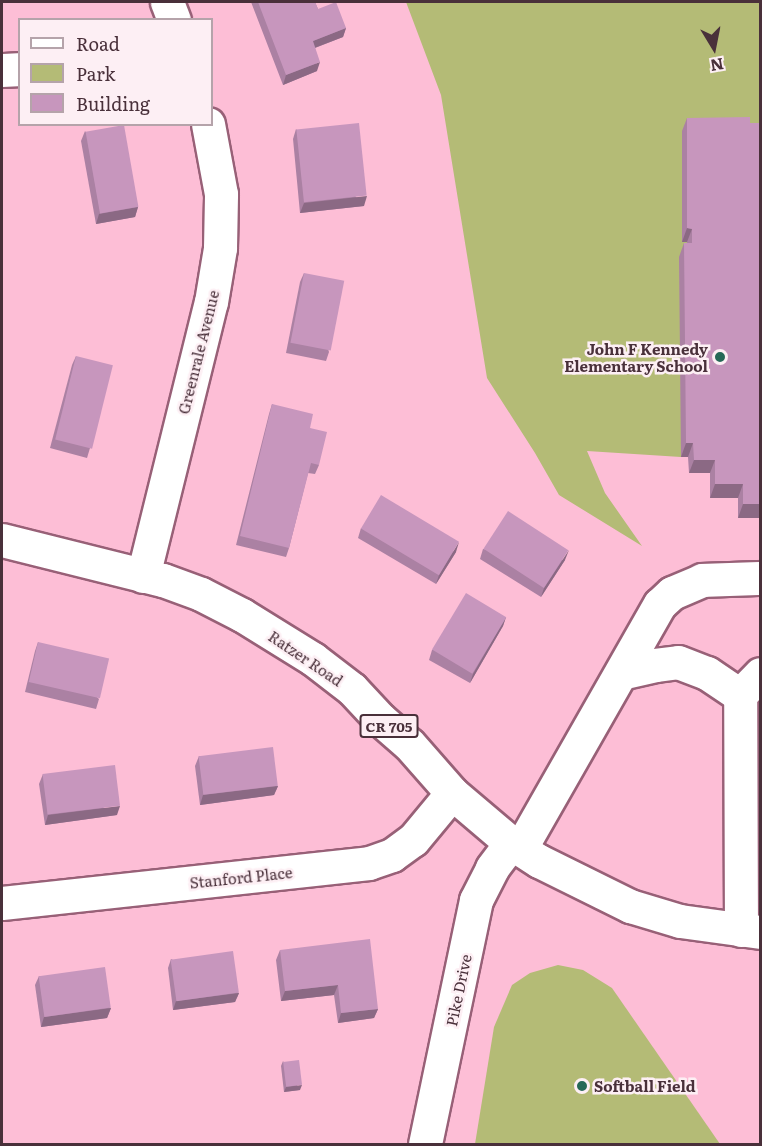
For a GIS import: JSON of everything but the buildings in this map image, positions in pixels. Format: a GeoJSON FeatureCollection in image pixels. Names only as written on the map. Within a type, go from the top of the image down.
{"type":"FeatureCollection","features":[{"type":"Feature","properties":{"kind":"street"},"geometry":{"type":"LineString","coordinates":[[167,2],[173,18]]}},
{"type":"Feature","properties":{"kind":"street"},"geometry":{"type":"LineString","coordinates":[[2,70],[18,69]]}},
{"type":"Feature","properties":{"kind":"street","name":"Greenrale Avenue"},"geometry":{"type":"LineString","coordinates":[[142,576],[212,302],[220,248],[221,194],[208,126]]}},
{"type":"Feature","properties":{"kind":"street","name":"Ratzer Road"},"geometry":{"type":"LineString","coordinates":[[2,540],[142,576],[201,594],[242,615],[313,659],[352,689],[380,719],[409,744],[452,793],[516,846],[630,906],[680,921],[751,931]]}},
{"type":"Feature","properties":{"kind":"street","name":"Pike Drive"},"geometry":{"type":"LineString","coordinates":[[425,1144],[476,900],[492,868],[516,846],[660,604],[672,593],[702,580],[760,578]]}},
{"type":"Feature","properties":{"kind":"street"},"geometry":{"type":"LineString","coordinates":[[621,673],[656,664],[678,663],[750,685],[751,931]]}},
{"type":"Feature","properties":{"kind":"street","name":"Stanford Place"},"geometry":{"type":"LineString","coordinates":[[2,903],[369,863],[393,855],[413,840],[452,793]]}},
{"type":"Feature","properties":{"kind":"green space"},"geometry":{"type":"Polygon","coordinates":[[[406,2],[760,2],[760,136],[687,242],[681,457],[587,451],[605,493],[642,546],[559,495],[487,378],[441,95],[406,2]]]}},
{"type":"Feature","properties":{"kind":"green space","name":"Softball Field"},"geometry":{"type":"Polygon","coordinates":[[[558,965],[583,970],[612,988],[720,1144],[475,1144],[494,1027],[512,985],[530,973],[558,965]]]}},
{"type":"Feature","properties":{"kind":"place","name":"John F Kennedy Elementary School"},"geometry":{"type":"Point","coordinates":[720,357]}},
{"type":"Feature","properties":{"kind":"place","name":"Softball Field"},"geometry":{"type":"Point","coordinates":[582,1086]}}]}
